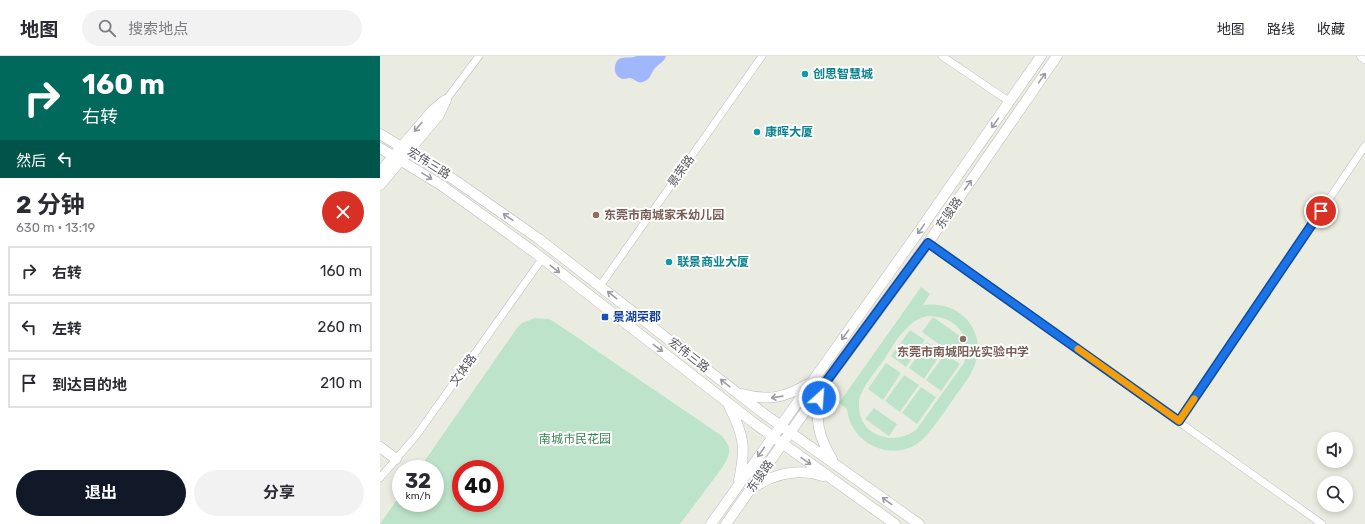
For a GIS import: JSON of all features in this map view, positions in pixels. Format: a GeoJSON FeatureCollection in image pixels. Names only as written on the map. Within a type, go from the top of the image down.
{"type":"FeatureCollection","features":[{"type":"Feature","properties":{"kind":"street"},"geometry":{"type":"LineString","coordinates":[[380,172],[397,158],[439,115],[446,100],[479,56]]}},
{"type":"Feature","properties":{"kind":"street","name":"景荣路"},"geometry":{"type":"LineString","coordinates":[[600,286],[762,56]]}},
{"type":"Feature","properties":{"kind":"street"},"geometry":{"type":"LineString","coordinates":[[942,56],[1010,102]]}},
{"type":"Feature","properties":{"kind":"street","name":"东骏路"},"geometry":{"type":"LineString","coordinates":[[711,524],[1041,56]]}},
{"type":"Feature","properties":{"kind":"street","name":"东骏路"},"geometry":{"type":"LineString","coordinates":[[726,524],[820,390],[928,243],[1057,56]]}},
{"type":"Feature","properties":{"kind":"street","name":"宏伟三路"},"geometry":{"type":"LineString","coordinates":[[380,134],[446,174],[539,239],[739,394],[919,524]]}},
{"type":"Feature","properties":{"kind":"street"},"geometry":{"type":"LineString","coordinates":[[1179,421],[1365,146]]}},
{"type":"Feature","properties":{"kind":"street","name":"宏伟三路"},"geometry":{"type":"LineString","coordinates":[[380,148],[441,185],[542,259],[782,444],[895,524]]}},
{"type":"Feature","properties":{"kind":"street"},"geometry":{"type":"LineString","coordinates":[[380,185],[397,158]]}},
{"type":"Feature","properties":{"kind":"street"},"geometry":{"type":"LineString","coordinates":[[928,243],[1322,524]]}},
{"type":"Feature","properties":{"kind":"street","name":"文体路"},"geometry":{"type":"LineString","coordinates":[[380,478],[416,436],[542,259]]}},
{"type":"Feature","properties":{"kind":"street"},"geometry":{"type":"LineString","coordinates":[[739,394],[755,398],[768,399],[784,396],[811,382]]}},
{"type":"Feature","properties":{"kind":"street"},"geometry":{"type":"LineString","coordinates":[[820,390],[817,406],[818,426],[823,444],[835,464]]}},
{"type":"Feature","properties":{"kind":"street"},"geometry":{"type":"LineString","coordinates":[[727,402],[741,433],[744,450],[738,485]]}},
{"type":"Feature","properties":{"kind":"street"},"geometry":{"type":"LineString","coordinates":[[380,447],[396,459]]}},
{"type":"Feature","properties":{"kind":"street"},"geometry":{"type":"LineString","coordinates":[[751,489],[766,479],[788,473],[799,472],[831,478]]}},
{"type":"Feature","properties":{"kind":"green space"},"geometry":{"type":"Polygon","coordinates":[[[921,287],[930,294],[923,305],[934,304],[954,310],[963,316],[973,327],[978,345],[976,363],[963,386],[935,425],[917,444],[909,448],[888,450],[869,444],[854,429],[849,420],[847,409],[839,403],[921,287]],[[927,316],[914,321],[903,332],[861,393],[859,402],[860,414],[864,424],[870,431],[887,438],[897,438],[916,430],[964,363],[966,344],[964,336],[953,323],[946,319],[927,316]]]}},
{"type":"Feature","properties":{"kind":"green space"},"geometry":{"type":"Polygon","coordinates":[[[933,317],[964,339],[953,354],[922,332],[933,317]]]}},
{"type":"Feature","properties":{"kind":"green space","name":"南城市民花园"},"geometry":{"type":"Polygon","coordinates":[[[535,318],[549,319],[722,436],[729,448],[727,459],[722,468],[680,524],[380,524],[392,507],[392,512],[444,512],[444,460],[425,460],[517,328],[522,323],[535,318]]]}},
{"type":"Feature","properties":{"kind":"green space"},"geometry":{"type":"Polygon","coordinates":[[[910,330],[925,340],[906,367],[891,356],[910,330]]]}},
{"type":"Feature","properties":{"kind":"green space"},"geometry":{"type":"Polygon","coordinates":[[[927,342],[942,352],[924,379],[909,368],[927,342]]]}},
{"type":"Feature","properties":{"kind":"green space"},"geometry":{"type":"Polygon","coordinates":[[[945,354],[960,364],[941,391],[926,380],[945,354]]]}},
{"type":"Feature","properties":{"kind":"green space"},"geometry":{"type":"Polygon","coordinates":[[[886,363],[901,373],[883,400],[868,389],[886,363]]]}},
{"type":"Feature","properties":{"kind":"green space"},"geometry":{"type":"Polygon","coordinates":[[[904,375],[919,385],[900,412],[885,401],[904,375]]]}},
{"type":"Feature","properties":{"kind":"green space"},"geometry":{"type":"Polygon","coordinates":[[[921,387],[936,397],[917,424],[902,413],[921,387]]]}},
{"type":"Feature","properties":{"kind":"green space"},"geometry":{"type":"Polygon","coordinates":[[[874,408],[897,424],[889,436],[865,419],[874,408]]]}},
{"type":"Feature","properties":{"kind":"water"},"geometry":{"type":"Polygon","coordinates":[[[637,56],[666,56],[644,82],[639,82],[630,78],[620,78],[616,73],[615,64],[619,59],[637,56]]]}},
{"type":"Feature","properties":{"kind":"slow traffic"},"geometry":{"type":"LineString","coordinates":[[1078,349],[1179,421],[1194,399]]}},
{"type":"Feature","properties":{"kind":"place","name":"创思智慧城"},"geometry":{"type":"Point","coordinates":[805,74]}},
{"type":"Feature","properties":{"kind":"place","name":"康晖大厦"},"geometry":{"type":"Point","coordinates":[757,132]}},
{"type":"Feature","properties":{"kind":"place","name":"东莞市南城家禾幼儿园"},"geometry":{"type":"Point","coordinates":[596,215]}},
{"type":"Feature","properties":{"kind":"place","name":"联景商业大厦"},"geometry":{"type":"Point","coordinates":[669,262]}},
{"type":"Feature","properties":{"kind":"place","name":"景湖荣郡"},"geometry":{"type":"Point","coordinates":[605,317]}},
{"type":"Feature","properties":{"kind":"place","name":"东莞市南城阳光实验中学"},"geometry":{"type":"Point","coordinates":[963,339]}},
{"type":"Feature","properties":{"kind":"route"},"geometry":{"type":"LineString","coordinates":[[819,398],[820,390],[928,243],[1179,421],[1321,211]]}}]}
